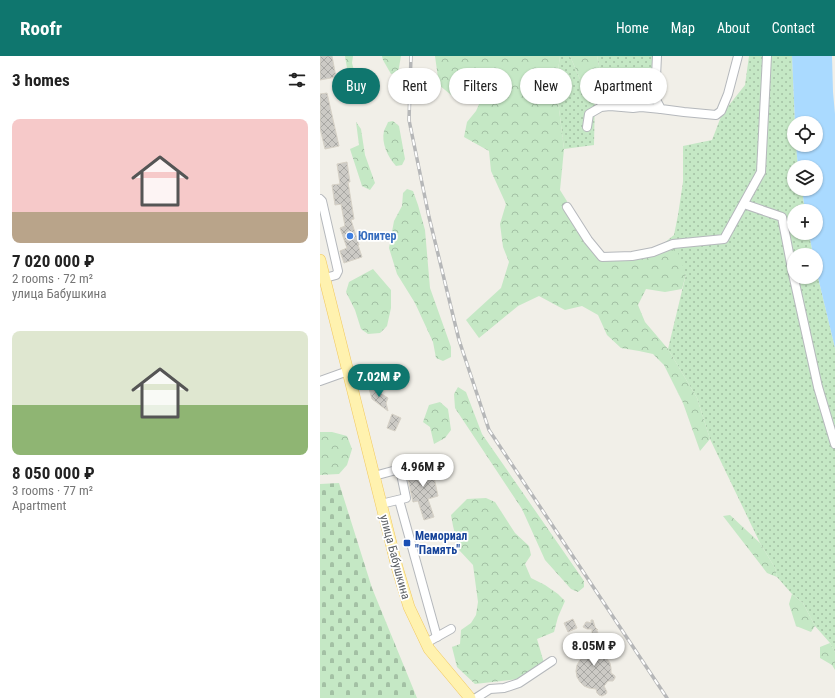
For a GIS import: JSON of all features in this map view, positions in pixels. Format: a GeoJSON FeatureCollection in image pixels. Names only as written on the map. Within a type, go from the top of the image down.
{"type":"FeatureCollection","features":[{"type":"Feature","properties":{"kind":"main road","name":"улица Бабушкина"},"geometry":{"type":"LineString","coordinates":[[320,260],[405,596],[429,649],[470,698]]}},
{"type":"Feature","properties":{"kind":"street"},"geometry":{"type":"LineString","coordinates":[[656,56],[655,98],[661,109]]}},
{"type":"Feature","properties":{"kind":"street"},"geometry":{"type":"LineString","coordinates":[[587,127],[589,114],[601,107],[610,106],[633,108],[641,107],[716,115],[721,111],[728,94],[738,56]]}},
{"type":"Feature","properties":{"kind":"street"},"geometry":{"type":"LineString","coordinates":[[567,207],[588,240],[602,257],[632,256],[653,252],[673,244],[724,239],[761,172],[767,56]]}},
{"type":"Feature","properties":{"kind":"street"},"geometry":{"type":"LineString","coordinates":[[320,199],[322,201],[338,271],[336,275],[323,275]]}},
{"type":"Feature","properties":{"kind":"street"},"geometry":{"type":"LineString","coordinates":[[744,204],[782,217],[818,387],[835,444]]}},
{"type":"Feature","properties":{"kind":"street"},"geometry":{"type":"LineString","coordinates":[[320,381],[348,371]]}},
{"type":"Feature","properties":{"kind":"street"},"geometry":{"type":"LineString","coordinates":[[374,476],[400,469],[406,498],[381,504]]}},
{"type":"Feature","properties":{"kind":"street"},"geometry":{"type":"LineString","coordinates":[[399,500],[437,637]]}},
{"type":"Feature","properties":{"kind":"street"},"geometry":{"type":"LineString","coordinates":[[426,643],[451,629]]}},
{"type":"Feature","properties":{"kind":"street"},"geometry":{"type":"LineString","coordinates":[[476,698],[490,689],[504,688],[519,683],[552,661]]}},
{"type":"Feature","properties":{"kind":"green space"},"geometry":{"type":"Polygon","coordinates":[[[345,56],[353,56],[352,63],[353,68],[347,68],[345,56]]]}},
{"type":"Feature","properties":{"kind":"green space"},"geometry":{"type":"Polygon","coordinates":[[[382,56],[401,56],[399,68],[388,69],[382,56]]]}},
{"type":"Feature","properties":{"kind":"green space"},"geometry":{"type":"Polygon","coordinates":[[[435,56],[560,56],[558,68],[520,68],[520,104],[558,104],[564,149],[560,190],[600,254],[644,253],[663,244],[678,253],[686,274],[682,289],[665,292],[646,289],[638,305],[645,322],[668,349],[697,398],[710,439],[700,451],[683,403],[664,365],[653,354],[621,348],[607,335],[598,315],[582,306],[565,310],[539,296],[518,306],[479,338],[466,320],[501,288],[509,262],[503,247],[500,224],[506,204],[491,171],[489,151],[464,137],[467,122],[476,111],[479,104],[512,104],[512,68],[449,68],[449,93],[441,87],[441,68],[437,68],[435,56]]]}},
{"type":"Feature","properties":{"kind":"green space"},"geometry":{"type":"Polygon","coordinates":[[[560,56],[570,56],[580,79],[580,104],[595,104],[594,145],[564,149],[558,104],[572,104],[572,68],[558,68],[560,56]]]}},
{"type":"Feature","properties":{"kind":"green space"},"geometry":{"type":"Polygon","coordinates":[[[570,56],[597,56],[600,68],[580,68],[580,79],[570,56]]]}},
{"type":"Feature","properties":{"kind":"green space"},"geometry":{"type":"Polygon","coordinates":[[[597,56],[659,56],[657,68],[600,68],[597,56]]]}},
{"type":"Feature","properties":{"kind":"green space"},"geometry":{"type":"Polygon","coordinates":[[[749,56],[792,56],[795,116],[787,116],[787,152],[797,152],[797,160],[787,160],[787,196],[803,196],[804,204],[787,204],[787,240],[810,240],[812,248],[787,248],[787,284],[820,284],[835,348],[835,652],[830,643],[815,626],[803,603],[792,594],[777,577],[775,568],[760,543],[710,439],[697,398],[668,349],[686,274],[663,244],[674,235],[683,182],[683,146],[712,140],[722,114],[745,85],[749,56]]]}},
{"type":"Feature","properties":{"kind":"green space"},"geometry":{"type":"Polygon","coordinates":[[[393,121],[399,126],[405,159],[402,165],[396,166],[388,154],[383,140],[384,131],[388,122],[393,121]]]}},
{"type":"Feature","properties":{"kind":"green space"},"geometry":{"type":"Polygon","coordinates":[[[356,122],[361,129],[365,155],[375,183],[370,190],[362,186],[350,149],[359,145],[356,122]]]}},
{"type":"Feature","properties":{"kind":"green space"},"geometry":{"type":"Polygon","coordinates":[[[407,189],[413,191],[425,230],[430,288],[451,347],[451,357],[443,361],[436,358],[433,342],[415,303],[397,274],[389,248],[394,221],[402,206],[403,193],[407,189]]]}},
{"type":"Feature","properties":{"kind":"green space"},"geometry":{"type":"Polygon","coordinates":[[[373,269],[391,290],[391,308],[387,326],[380,333],[368,334],[361,329],[355,310],[346,292],[349,282],[373,269]]]}},
{"type":"Feature","properties":{"kind":"green space"},"geometry":{"type":"Polygon","coordinates":[[[458,387],[466,392],[482,434],[584,581],[584,587],[578,592],[571,589],[545,560],[522,509],[455,408],[454,394],[458,387]]]}},
{"type":"Feature","properties":{"kind":"green space"},"geometry":{"type":"Polygon","coordinates":[[[440,402],[448,409],[451,430],[445,438],[434,444],[430,427],[423,422],[429,405],[440,402]]]}},
{"type":"Feature","properties":{"kind":"green space"},"geometry":{"type":"Polygon","coordinates":[[[320,432],[332,432],[347,436],[352,449],[347,465],[339,474],[320,475],[320,432]]]}},
{"type":"Feature","properties":{"kind":"green space"},"geometry":{"type":"Polygon","coordinates":[[[339,483],[372,588],[417,698],[320,698],[320,484],[339,483]]]}},
{"type":"Feature","properties":{"kind":"green space"},"geometry":{"type":"Polygon","coordinates":[[[486,498],[495,502],[515,533],[529,546],[531,555],[525,564],[531,578],[545,585],[565,601],[558,617],[554,632],[537,639],[544,663],[518,679],[475,684],[457,667],[452,647],[460,644],[461,630],[471,623],[476,615],[478,602],[473,565],[459,550],[451,515],[467,499],[486,498]]]}},
{"type":"Feature","properties":{"kind":"green space"},"geometry":{"type":"Polygon","coordinates":[[[730,515],[760,543],[775,568],[777,577],[767,573],[723,516],[730,515]]]}},
{"type":"Feature","properties":{"kind":"green space"},"geometry":{"type":"Polygon","coordinates":[[[792,594],[803,603],[815,626],[811,632],[796,626],[789,604],[792,594]]]}},
{"type":"Feature","properties":{"kind":"green space"},"geometry":{"type":"Polygon","coordinates":[[[830,643],[835,652],[835,670],[832,665],[820,658],[820,647],[830,643]]]}},
{"type":"Feature","properties":{"kind":"water"},"geometry":{"type":"Polygon","coordinates":[[[792,56],[832,56],[835,114],[835,348],[820,284],[823,284],[823,248],[812,248],[810,240],[823,240],[823,204],[804,204],[803,196],[823,196],[823,160],[797,160],[797,152],[823,152],[823,116],[795,116],[792,56]]]}},
{"type":"Feature","properties":{"kind":"building"},"geometry":{"type":"Polygon","coordinates":[[[320,56],[332,56],[334,68],[332,68],[332,78],[320,80],[320,56]]]}},
{"type":"Feature","properties":{"kind":"building"},"geometry":{"type":"Polygon","coordinates":[[[327,93],[339,146],[325,149],[320,128],[320,94],[327,93]]]}},
{"type":"Feature","properties":{"kind":"building"},"geometry":{"type":"Polygon","coordinates":[[[347,162],[350,182],[348,182],[354,219],[351,220],[362,257],[344,263],[340,251],[347,248],[340,228],[345,226],[341,204],[335,205],[332,185],[340,184],[337,164],[347,162]]]}},
{"type":"Feature","properties":{"kind":"building"},"geometry":{"type":"Polygon","coordinates":[[[368,385],[388,398],[386,403],[388,411],[372,399],[368,385]]]}},
{"type":"Feature","properties":{"kind":"building"},"geometry":{"type":"Polygon","coordinates":[[[392,414],[401,418],[395,431],[387,428],[392,414]]]}},
{"type":"Feature","properties":{"kind":"building"},"geometry":{"type":"Polygon","coordinates":[[[431,463],[438,496],[428,499],[434,517],[424,520],[418,501],[413,502],[406,469],[431,463]]]}},
{"type":"Feature","properties":{"kind":"building"},"geometry":{"type":"Polygon","coordinates":[[[573,619],[577,628],[568,632],[564,623],[573,619]]]}},
{"type":"Feature","properties":{"kind":"building"},"geometry":{"type":"Polygon","coordinates":[[[591,620],[593,620],[598,633],[595,645],[589,652],[606,658],[610,663],[611,673],[615,676],[613,681],[608,681],[604,686],[607,692],[602,696],[597,693],[596,689],[584,686],[577,677],[576,671],[580,660],[589,654],[587,646],[591,641],[592,629],[583,627],[586,622],[591,623],[591,620]]]}},
{"type":"Feature","properties":{"kind":"railway"},"geometry":{"type":"LineString","coordinates":[[411,56],[409,120],[429,217],[459,340],[489,430],[667,698]]}},
{"type":"Feature","properties":{"kind":"place","name":"Юпитер"},"geometry":{"type":"Point","coordinates":[350,236]}},
{"type":"Feature","properties":{"kind":"place","name":"Мемориал \"Память\""},"geometry":{"type":"Point","coordinates":[407,543]}}]}
